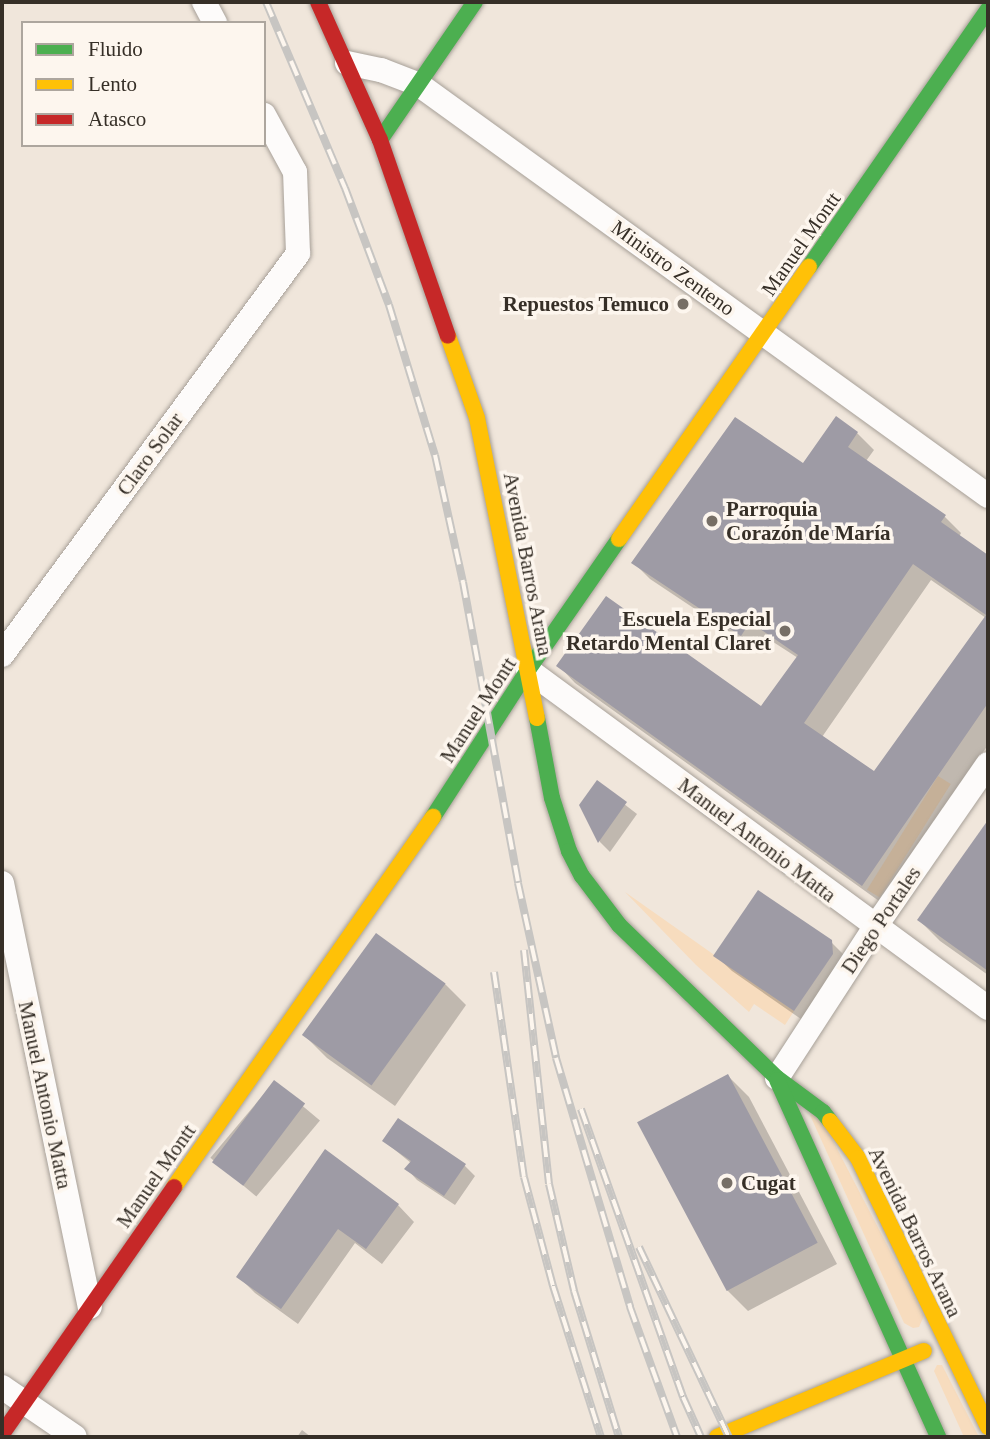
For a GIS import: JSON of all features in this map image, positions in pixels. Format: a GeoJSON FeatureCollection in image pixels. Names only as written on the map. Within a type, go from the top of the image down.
{"type":"FeatureCollection","features":[{"type":"Feature","properties":{"kind":"street"},"geometry":{"type":"LineString","coordinates":[[204,2],[214,21]]}},
{"type":"Feature","properties":{"kind":"street","name":"Avenida Barros Arana"},"geometry":{"type":"LineString","coordinates":[[318,2],[380,140],[477,418],[552,798],[559,825],[582,876],[627,933],[776,1078],[823,1112],[858,1158],[988,1427]]}},
{"type":"Feature","properties":{"kind":"street"},"geometry":{"type":"LineString","coordinates":[[380,140],[475,2]]}},
{"type":"Feature","properties":{"kind":"street","name":"Manuel Montt"},"geometry":{"type":"LineString","coordinates":[[2,1434],[467,768],[528,670],[988,9]]}},
{"type":"Feature","properties":{"kind":"street","name":"Ministro Zenteno"},"geometry":{"type":"LineString","coordinates":[[347,63],[381,70],[418,84],[988,496]]}},
{"type":"Feature","properties":{"kind":"street","name":"Claro Solar"},"geometry":{"type":"LineString","coordinates":[[2,655],[298,253],[295,172],[266,119]]}},
{"type":"Feature","properties":{"kind":"street","name":"Manuel Antonio Matta"},"geometry":{"type":"LineString","coordinates":[[528,670],[988,1008]]}},
{"type":"Feature","properties":{"kind":"street","name":"Diego Portales"},"geometry":{"type":"LineString","coordinates":[[776,1078],[875,927],[988,764]]}},
{"type":"Feature","properties":{"kind":"street","name":"Manuel Antonio Matta"},"geometry":{"type":"LineString","coordinates":[[2,883],[90,1307]]}},
{"type":"Feature","properties":{"kind":"street","name":"Avenida Barros Arana"},"geometry":{"type":"LineString","coordinates":[[776,1078],[939,1437]]}},
{"type":"Feature","properties":{"kind":"street"},"geometry":{"type":"LineString","coordinates":[[717,1437],[946,1342]]}},
{"type":"Feature","properties":{"kind":"street"},"geometry":{"type":"LineString","coordinates":[[2,1387],[75,1437]]}},
{"type":"Feature","properties":{"kind":"shaded area"},"geometry":{"type":"Polygon","coordinates":[[[938,776],[951,784],[880,898],[867,890],[938,776]]]}},
{"type":"Feature","properties":{"kind":"shaded area"},"geometry":{"type":"Polygon","coordinates":[[[625,892],[794,1011],[785,1025],[754,1004],[749,1012],[696,965],[625,892]]]}},
{"type":"Feature","properties":{"kind":"shaded area"},"geometry":{"type":"Polygon","coordinates":[[[819,1114],[924,1316],[919,1327],[913,1328],[904,1323],[810,1115],[819,1114]]]}},
{"type":"Feature","properties":{"kind":"shaded area"},"geometry":{"type":"Polygon","coordinates":[[[937,1365],[942,1365],[979,1437],[964,1437],[934,1371],[937,1365]]]}},
{"type":"Feature","properties":{"kind":"building","name":"Escuela Especial Retardo Mental Claret"},"geometry":{"type":"Polygon","coordinates":[[[836,416],[858,432],[848,447],[946,515],[941,522],[988,555],[988,703],[862,886],[556,666],[606,596],[761,706],[798,655],[750,622],[741,636],[631,563],[735,417],[803,463],[836,416]],[[913,564],[804,723],[874,771],[986,615],[913,564]]]}},
{"type":"Feature","properties":{"kind":"building"},"geometry":{"type":"Polygon","coordinates":[[[597,780],[627,802],[598,843],[579,805],[597,780]]]}},
{"type":"Feature","properties":{"kind":"building"},"geometry":{"type":"Polygon","coordinates":[[[988,820],[988,971],[917,920],[988,820]]]}},
{"type":"Feature","properties":{"kind":"building"},"geometry":{"type":"Polygon","coordinates":[[[758,890],[832,940],[833,954],[794,1011],[713,956],[758,890]]]}},
{"type":"Feature","properties":{"kind":"building"},"geometry":{"type":"Polygon","coordinates":[[[376,933],[446,984],[372,1085],[302,1035],[376,933]]]}},
{"type":"Feature","properties":{"kind":"building","name":"Cugat"},"geometry":{"type":"Polygon","coordinates":[[[728,1074],[818,1243],[727,1291],[637,1122],[728,1074]]]}},
{"type":"Feature","properties":{"kind":"building"},"geometry":{"type":"Polygon","coordinates":[[[274,1080],[305,1103],[243,1186],[212,1162],[274,1080]]]}},
{"type":"Feature","properties":{"kind":"building"},"geometry":{"type":"Polygon","coordinates":[[[398,1118],[466,1164],[444,1196],[404,1169],[411,1161],[382,1141],[398,1118]]]}},
{"type":"Feature","properties":{"kind":"building"},"geometry":{"type":"Polygon","coordinates":[[[325,1149],[399,1204],[366,1249],[338,1229],[281,1309],[236,1277],[325,1149]]]}},
{"type":"Feature","properties":{"kind":"railway"},"geometry":{"type":"LineString","coordinates":[[266,2],[345,188],[389,305],[435,455],[463,582],[518,883],[556,1058],[630,1307],[677,1437]]}},
{"type":"Feature","properties":{"kind":"railway"},"geometry":{"type":"LineString","coordinates":[[524,950],[549,1184],[574,1291],[619,1437]]}},
{"type":"Feature","properties":{"kind":"railway"},"geometry":{"type":"LineString","coordinates":[[494,972],[524,1177],[553,1286],[601,1437]]}},
{"type":"Feature","properties":{"kind":"railway"},"geometry":{"type":"LineString","coordinates":[[581,1109],[683,1397],[701,1437]]}},
{"type":"Feature","properties":{"kind":"railway"},"geometry":{"type":"LineString","coordinates":[[639,1247],[729,1437]]}},
{"type":"Feature","properties":{"kind":"traffic: fast"},"geometry":{"type":"LineString","coordinates":[[380,140],[475,2]]}},
{"type":"Feature","properties":{"kind":"traffic: fast"},"geometry":{"type":"LineString","coordinates":[[809,267],[988,9]]}},
{"type":"Feature","properties":{"kind":"traffic: fast"},"geometry":{"type":"LineString","coordinates":[[433,817],[528,670],[619,539]]}},
{"type":"Feature","properties":{"kind":"traffic: fast"},"geometry":{"type":"LineString","coordinates":[[537,718],[552,798],[569,851],[582,876],[619,925],[777,1078],[823,1112],[830,1121]]}},
{"type":"Feature","properties":{"kind":"traffic: fast"},"geometry":{"type":"LineString","coordinates":[[777,1080],[938,1437]]}},
{"type":"Feature","properties":{"kind":"traffic: slow"},"geometry":{"type":"LineString","coordinates":[[619,539],[809,267]]}},
{"type":"Feature","properties":{"kind":"traffic: slow"},"geometry":{"type":"LineString","coordinates":[[448,336],[477,418],[537,718]]}},
{"type":"Feature","properties":{"kind":"traffic: slow"},"geometry":{"type":"LineString","coordinates":[[174,1187],[433,817]]}},
{"type":"Feature","properties":{"kind":"traffic: slow"},"geometry":{"type":"LineString","coordinates":[[830,1121],[858,1158],[988,1427]]}},
{"type":"Feature","properties":{"kind":"traffic: slow"},"geometry":{"type":"LineString","coordinates":[[717,1437],[924,1351]]}},
{"type":"Feature","properties":{"kind":"traffic: jam"},"geometry":{"type":"LineString","coordinates":[[318,2],[380,140],[448,336]]}},
{"type":"Feature","properties":{"kind":"traffic: jam"},"geometry":{"type":"LineString","coordinates":[[2,1434],[174,1187]]}},
{"type":"Feature","properties":{"kind":"place","name":"Repuestos Temuco"},"geometry":{"type":"Point","coordinates":[683,304]}},
{"type":"Feature","properties":{"kind":"place","name":"Parroquia Corazón de María"},"geometry":{"type":"Point","coordinates":[712,521]}},
{"type":"Feature","properties":{"kind":"place","name":"Escuela Especial Retardo Mental Claret"},"geometry":{"type":"Point","coordinates":[785,631]}},
{"type":"Feature","properties":{"kind":"place","name":"Cugat"},"geometry":{"type":"Point","coordinates":[727,1183]}}]}
